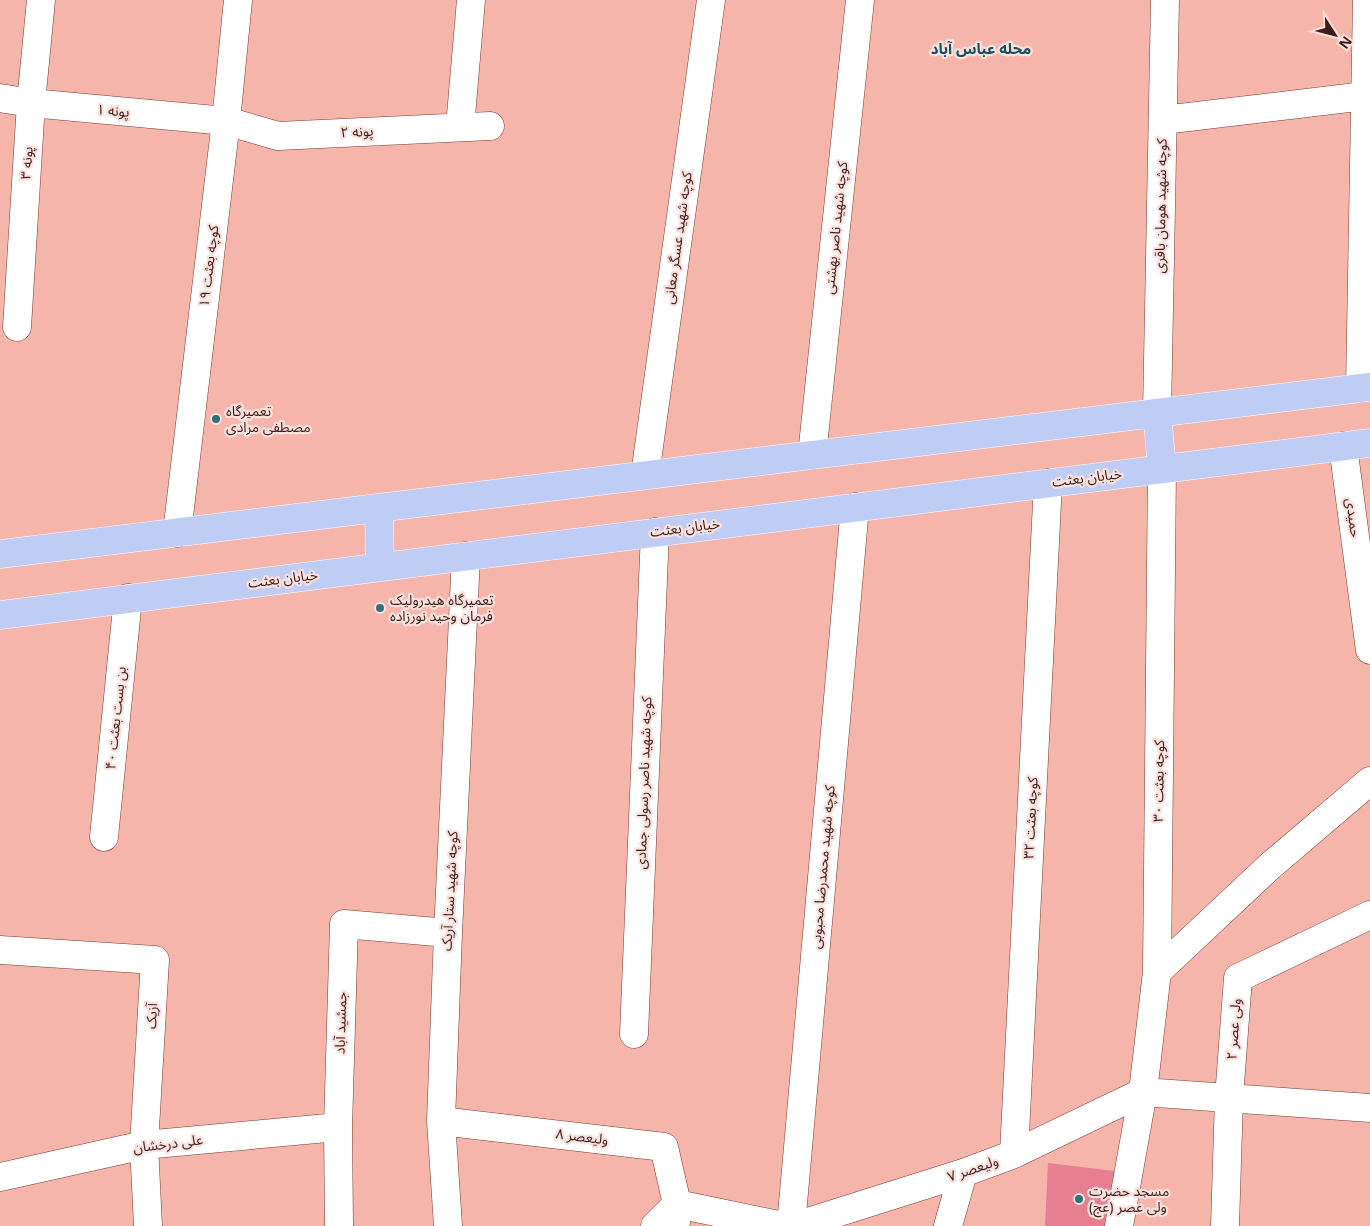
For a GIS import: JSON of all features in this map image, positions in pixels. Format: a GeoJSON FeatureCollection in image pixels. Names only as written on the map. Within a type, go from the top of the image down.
{"type":"FeatureCollection","features":[{"type":"Feature","properties":{"kind":"main road"},"geometry":{"type":"LineString","coordinates":[[0,554],[1365,388]]}},
{"type":"Feature","properties":{"kind":"main road"},"geometry":{"type":"LineString","coordinates":[[1158,413],[1162,468]]}},
{"type":"Feature","properties":{"kind":"main road","name":"خیابان بعثت"},"geometry":{"type":"LineString","coordinates":[[0,614],[1370,442]]}},
{"type":"Feature","properties":{"kind":"main road"},"geometry":{"type":"LineString","coordinates":[[379,508],[380,567]]}},
{"type":"Feature","properties":{"kind":"street","name":"پونه ۳"},"geometry":{"type":"LineString","coordinates":[[17,327],[31,103],[41,0]]}},
{"type":"Feature","properties":{"kind":"street","name":"کوچه بعثت ۱۹"},"geometry":{"type":"LineString","coordinates":[[177,533],[226,121],[238,0]]}},
{"type":"Feature","properties":{"kind":"street"},"geometry":{"type":"LineString","coordinates":[[460,127],[471,0]]}},
{"type":"Feature","properties":{"kind":"street","name":"کوچه شهید عسگر معانی"},"geometry":{"type":"LineString","coordinates":[[645,475],[712,0]]}},
{"type":"Feature","properties":{"kind":"street","name":"کوچه شهید ناصر بهشتی"},"geometry":{"type":"LineString","coordinates":[[812,455],[860,0]]}},
{"type":"Feature","properties":{"kind":"street","name":"کوچه شهید هومان باقری"},"geometry":{"type":"LineString","coordinates":[[1158,413],[1165,0]]}},
{"type":"Feature","properties":{"kind":"street"},"geometry":{"type":"LineString","coordinates":[[1365,388],[1365,96],[1367,0]]}},
{"type":"Feature","properties":{"kind":"street"},"geometry":{"type":"LineString","coordinates":[[1162,120],[1365,96]]}},
{"type":"Feature","properties":{"kind":"street","name":"پونه ۱"},"geometry":{"type":"LineString","coordinates":[[0,98],[31,103],[226,121]]}},
{"type":"Feature","properties":{"kind":"street","name":"پونه ۲"},"geometry":{"type":"LineString","coordinates":[[226,121],[278,136],[490,126]]}},
{"type":"Feature","properties":{"kind":"street","name":"حمیدی"},"geometry":{"type":"LineString","coordinates":[[1343,446],[1370,650]]}},
{"type":"Feature","properties":{"kind":"street","name":"کوچه بعثت ۳۰"},"geometry":{"type":"LineString","coordinates":[[1119,1226],[1143,1092],[1157,972],[1162,468]]}},
{"type":"Feature","properties":{"kind":"street","name":"کوچه بعثت ۳۲"},"geometry":{"type":"LineString","coordinates":[[1014,1154],[1048,483]]}},
{"type":"Feature","properties":{"kind":"street","name":"کوچه شهید محمدرضا محبوبی"},"geometry":{"type":"LineString","coordinates":[[791,1226],[855,507]]}},
{"type":"Feature","properties":{"kind":"street","name":"کوچه شهید ناصر رسولی جمادی"},"geometry":{"type":"LineString","coordinates":[[634,1034],[655,532]]}},
{"type":"Feature","properties":{"kind":"street","name":"کوچه شهید ستار آریک"},"geometry":{"type":"LineString","coordinates":[[448,1226],[442,1121],[448,933],[466,556]]}},
{"type":"Feature","properties":{"kind":"street","name":"بن بست بعثت ۴۰"},"geometry":{"type":"LineString","coordinates":[[104,837],[128,598]]}},
{"type":"Feature","properties":{"kind":"street"},"geometry":{"type":"LineString","coordinates":[[1157,972],[1270,866],[1370,781]]}},
{"type":"Feature","properties":{"kind":"street","name":"ولی عصر ۲"},"geometry":{"type":"LineString","coordinates":[[1225,1226],[1229,1098],[1238,978],[1370,915]]}},
{"type":"Feature","properties":{"kind":"street","name":"جمشید آباد"},"geometry":{"type":"LineString","coordinates":[[339,1226],[338,1127],[344,924],[448,933]]}},
{"type":"Feature","properties":{"kind":"street","name":"آزیک"},"geometry":{"type":"LineString","coordinates":[[0,950],[155,960],[144,1145],[148,1226]]}},
{"type":"Feature","properties":{"kind":"street"},"geometry":{"type":"LineString","coordinates":[[1143,1092],[1370,1108]]}},
{"type":"Feature","properties":{"kind":"street","name":"ولیعصر ۷"},"geometry":{"type":"LineString","coordinates":[[795,1226],[963,1173],[1014,1154],[1143,1092]]}},
{"type":"Feature","properties":{"kind":"street","name":"ولیعصر ۸"},"geometry":{"type":"LineString","coordinates":[[442,1121],[664,1147],[677,1215]]}},
{"type":"Feature","properties":{"kind":"street","name":"علی درخشان"},"geometry":{"type":"LineString","coordinates":[[0,1177],[144,1145],[338,1127]]}},
{"type":"Feature","properties":{"kind":"street"},"geometry":{"type":"LineString","coordinates":[[948,1226],[963,1173]]}},
{"type":"Feature","properties":{"kind":"street"},"geometry":{"type":"LineString","coordinates":[[655,1226],[677,1215],[783,1226]]}},
{"type":"Feature","properties":{"kind":"building","name":"مسجد حضرت ولی عصر (عج)"},"geometry":{"type":"Polygon","coordinates":[[[1048,1163],[1115,1171],[1109,1226],[1045,1226],[1048,1163]]]}},
{"type":"Feature","properties":{"kind":"place","name":"تعمیرگاه مصطفی مرادی"},"geometry":{"type":"Point","coordinates":[216,419]}},
{"type":"Feature","properties":{"kind":"place","name":"تعمیرگاه هیدرولیک فرمان وحید نورزاده"},"geometry":{"type":"Point","coordinates":[380,608]}},
{"type":"Feature","properties":{"kind":"place","name":"مسجد حضرت ولی عصر (عج)"},"geometry":{"type":"Point","coordinates":[1079,1199]}},
{"type":"Feature","properties":{"kind":"district","name":"محله عباس آباد"},"geometry":{"type":"Point","coordinates":[981,49]}}]}
